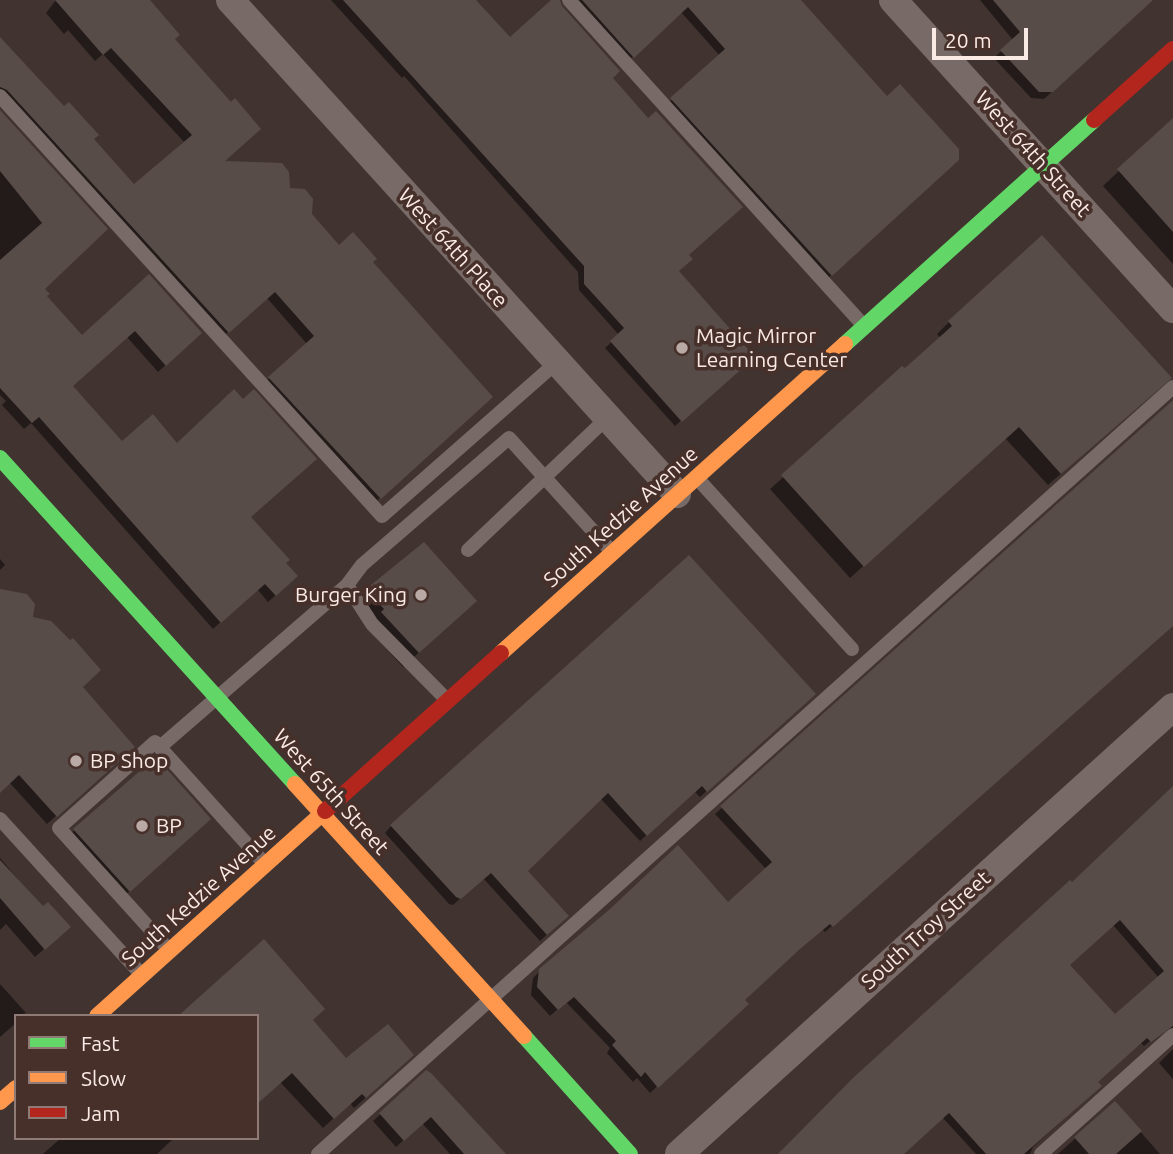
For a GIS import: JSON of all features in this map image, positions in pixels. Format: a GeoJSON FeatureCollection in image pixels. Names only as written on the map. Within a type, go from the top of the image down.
{"type":"FeatureCollection","features":[{"type":"Feature","properties":{"kind":"main road","name":"South Kedzie Avenue"},"geometry":{"type":"LineString","coordinates":[[98,1014],[1173,49]]}},
{"type":"Feature","properties":{"kind":"main road","name":"West 65th Street"},"geometry":{"type":"LineString","coordinates":[[0,458],[630,1154]]}},
{"type":"Feature","properties":{"kind":"main road"},"geometry":{"type":"LineString","coordinates":[[0,1102],[14,1090]]}},
{"type":"Feature","properties":{"kind":"street","name":"West 64th Place"},"geometry":{"type":"LineString","coordinates":[[230,0],[607,418],[687,486]]}},
{"type":"Feature","properties":{"kind":"street","name":"West 64th Street"},"geometry":{"type":"LineString","coordinates":[[892,0],[1173,309]]}},
{"type":"Feature","properties":{"kind":"street","name":"South Troy Street"},"geometry":{"type":"LineString","coordinates":[[679,1154],[1173,706]]}},
{"type":"Feature","properties":{"kind":"lane"},"geometry":{"type":"LineString","coordinates":[[569,0],[865,327]]}},
{"type":"Feature","properties":{"kind":"lane"},"geometry":{"type":"LineString","coordinates":[[0,96],[382,516],[556,363]]}},
{"type":"Feature","properties":{"kind":"lane"},"geometry":{"type":"LineString","coordinates":[[318,1154],[1173,387]]}},
{"type":"Feature","properties":{"kind":"lane"},"geometry":{"type":"LineString","coordinates":[[468,550],[607,418]]}},
{"type":"Feature","properties":{"kind":"lane"},"geometry":{"type":"LineString","coordinates":[[160,747],[346,585],[362,565],[509,438],[612,552]]}},
{"type":"Feature","properties":{"kind":"lane"},"geometry":{"type":"LineString","coordinates":[[687,486],[852,649]]}},
{"type":"Feature","properties":{"kind":"lane"},"geometry":{"type":"LineString","coordinates":[[346,585],[372,624],[447,701]]}},
{"type":"Feature","properties":{"kind":"lane"},"geometry":{"type":"LineString","coordinates":[[169,950],[59,828],[155,742],[265,864]]}},
{"type":"Feature","properties":{"kind":"lane"},"geometry":{"type":"LineString","coordinates":[[0,819],[142,975]]}},
{"type":"Feature","properties":{"kind":"lane"},"geometry":{"type":"LineString","coordinates":[[1041,1154],[1173,1035]]}},
{"type":"Feature","properties":{"kind":"building"},"geometry":{"type":"Polygon","coordinates":[[[55,0],[150,0],[180,35],[175,39],[231,102],[235,98],[261,129],[225,161],[282,163],[289,172],[290,188],[305,189],[313,199],[312,214],[339,245],[353,232],[377,259],[373,262],[493,397],[381,499],[268,377],[314,336],[275,292],[229,333],[7,90],[0,87],[0,37],[64,106],[69,102],[99,135],[94,139],[134,184],[192,135],[111,48],[103,55],[55,0]]]}},
{"type":"Feature","properties":{"kind":"building"},"geometry":{"type":"Polygon","coordinates":[[[343,0],[476,0],[510,37],[551,0],[560,0],[562,6],[620,71],[613,78],[648,118],[656,111],[743,207],[689,255],[693,259],[679,271],[755,357],[682,422],[610,341],[624,328],[584,284],[584,266],[343,0]]]}},
{"type":"Feature","properties":{"kind":"building"},"geometry":{"type":"Polygon","coordinates":[[[582,0],[801,0],[887,96],[900,84],[959,149],[959,160],[832,276],[670,98],[725,49],[688,7],[634,58],[582,0]]]}},
{"type":"Feature","properties":{"kind":"building"},"geometry":{"type":"Polygon","coordinates":[[[993,0],[1153,0],[1053,92],[1039,92],[1000,50],[1020,32],[993,0]]]}},
{"type":"Feature","properties":{"kind":"building"},"geometry":{"type":"Polygon","coordinates":[[[0,110],[108,229],[45,289],[50,294],[47,296],[82,335],[149,274],[202,333],[166,366],[135,331],[73,386],[122,441],[153,414],[177,443],[234,389],[243,399],[254,389],[317,459],[251,517],[290,560],[286,563],[298,576],[276,596],[265,584],[221,623],[39,417],[32,423],[0,388],[0,260],[42,223],[0,171],[0,110]]]}},
{"type":"Feature","properties":{"kind":"building"},"geometry":{"type":"Polygon","coordinates":[[[1173,118],[1173,232],[1117,169],[1173,118]]]}},
{"type":"Feature","properties":{"kind":"building"},"geometry":{"type":"Polygon","coordinates":[[[1042,235],[1172,378],[1061,474],[1019,427],[864,567],[781,475],[902,366],[905,368],[952,326],[948,321],[1042,235]]]}},
{"type":"Feature","properties":{"kind":"building"},"geometry":{"type":"Polygon","coordinates":[[[1173,400],[1173,626],[833,927],[830,924],[800,949],[745,1000],[749,1004],[658,1088],[645,1072],[641,1077],[612,1045],[616,1041],[574,997],[558,1010],[537,987],[539,969],[610,909],[678,845],[728,902],[772,862],[720,806],[1173,400]]]}},
{"type":"Feature","properties":{"kind":"building","name":"Burger King"},"geometry":{"type":"Polygon","coordinates":[[[424,542],[477,601],[419,653],[381,612],[384,609],[366,589],[424,542]]]}},
{"type":"Feature","properties":{"kind":"building"},"geometry":{"type":"Polygon","coordinates":[[[689,555],[816,694],[707,792],[702,786],[647,836],[608,793],[528,871],[569,916],[547,935],[491,873],[461,899],[456,897],[390,825],[689,555]]]}},
{"type":"Feature","properties":{"kind":"building"},"geometry":{"type":"Polygon","coordinates":[[[0,589],[27,594],[35,604],[33,617],[51,621],[70,640],[73,638],[101,670],[83,687],[135,747],[57,817],[19,775],[0,793],[0,589]]]}},
{"type":"Feature","properties":{"kind":"building","name":"BP"},"geometry":{"type":"Polygon","coordinates":[[[156,757],[211,819],[130,892],[73,829],[156,757]]]}},
{"type":"Feature","properties":{"kind":"building"},"geometry":{"type":"Polygon","coordinates":[[[1173,786],[1173,1026],[1151,1042],[1147,1038],[1098,1082],[1102,1086],[1024,1154],[986,1154],[949,1113],[904,1154],[778,1154],[853,1078],[1070,880],[1072,882],[1173,786]],[[1120,920],[1070,965],[1115,1014],[1164,971],[1120,920]]]}},
{"type":"Feature","properties":{"kind":"building"},"geometry":{"type":"Polygon","coordinates":[[[0,860],[43,906],[48,902],[71,927],[45,950],[0,898],[0,860]]]}},
{"type":"Feature","properties":{"kind":"building"},"geometry":{"type":"Polygon","coordinates":[[[264,939],[325,1009],[313,1020],[346,1058],[388,1024],[414,1055],[366,1098],[362,1094],[334,1119],[292,1073],[259,1102],[259,1014],[180,1014],[264,939]]]}},
{"type":"Feature","properties":{"kind":"building"},"geometry":{"type":"Polygon","coordinates":[[[426,1070],[506,1154],[464,1154],[431,1117],[404,1141],[379,1113],[426,1070]]]}},
{"type":"Feature","properties":{"kind":"building"},"geometry":{"type":"Polygon","coordinates":[[[1115,1101],[1142,1131],[1116,1154],[1089,1154],[1074,1137],[1115,1101]]]}},
{"type":"Feature","properties":{"kind":"traffic: fast"},"geometry":{"type":"LineString","coordinates":[[845,344],[1094,120]]}},
{"type":"Feature","properties":{"kind":"traffic: fast"},"geometry":{"type":"LineString","coordinates":[[0,458],[295,784]]}},
{"type":"Feature","properties":{"kind":"traffic: fast"},"geometry":{"type":"LineString","coordinates":[[524,1036],[630,1154]]}},
{"type":"Feature","properties":{"kind":"traffic: slow"},"geometry":{"type":"LineString","coordinates":[[501,653],[845,344]]}},
{"type":"Feature","properties":{"kind":"traffic: slow"},"geometry":{"type":"LineString","coordinates":[[295,784],[524,1036]]}},
{"type":"Feature","properties":{"kind":"traffic: slow"},"geometry":{"type":"LineString","coordinates":[[99,1014],[325,811]]}},
{"type":"Feature","properties":{"kind":"traffic: slow"},"geometry":{"type":"LineString","coordinates":[[0,1102],[14,1090]]}},
{"type":"Feature","properties":{"kind":"traffic: jam"},"geometry":{"type":"LineString","coordinates":[[1094,120],[1173,49]]}},
{"type":"Feature","properties":{"kind":"traffic: jam"},"geometry":{"type":"LineString","coordinates":[[325,811],[501,653]]}},
{"type":"Feature","properties":{"kind":"place","name":"Magic Mirror Learning Center"},"geometry":{"type":"Point","coordinates":[682,348]}},
{"type":"Feature","properties":{"kind":"place","name":"Burger King"},"geometry":{"type":"Point","coordinates":[421,595]}},
{"type":"Feature","properties":{"kind":"place","name":"BP Shop"},"geometry":{"type":"Point","coordinates":[76,761]}},
{"type":"Feature","properties":{"kind":"place","name":"BP"},"geometry":{"type":"Point","coordinates":[142,826]}}]}
